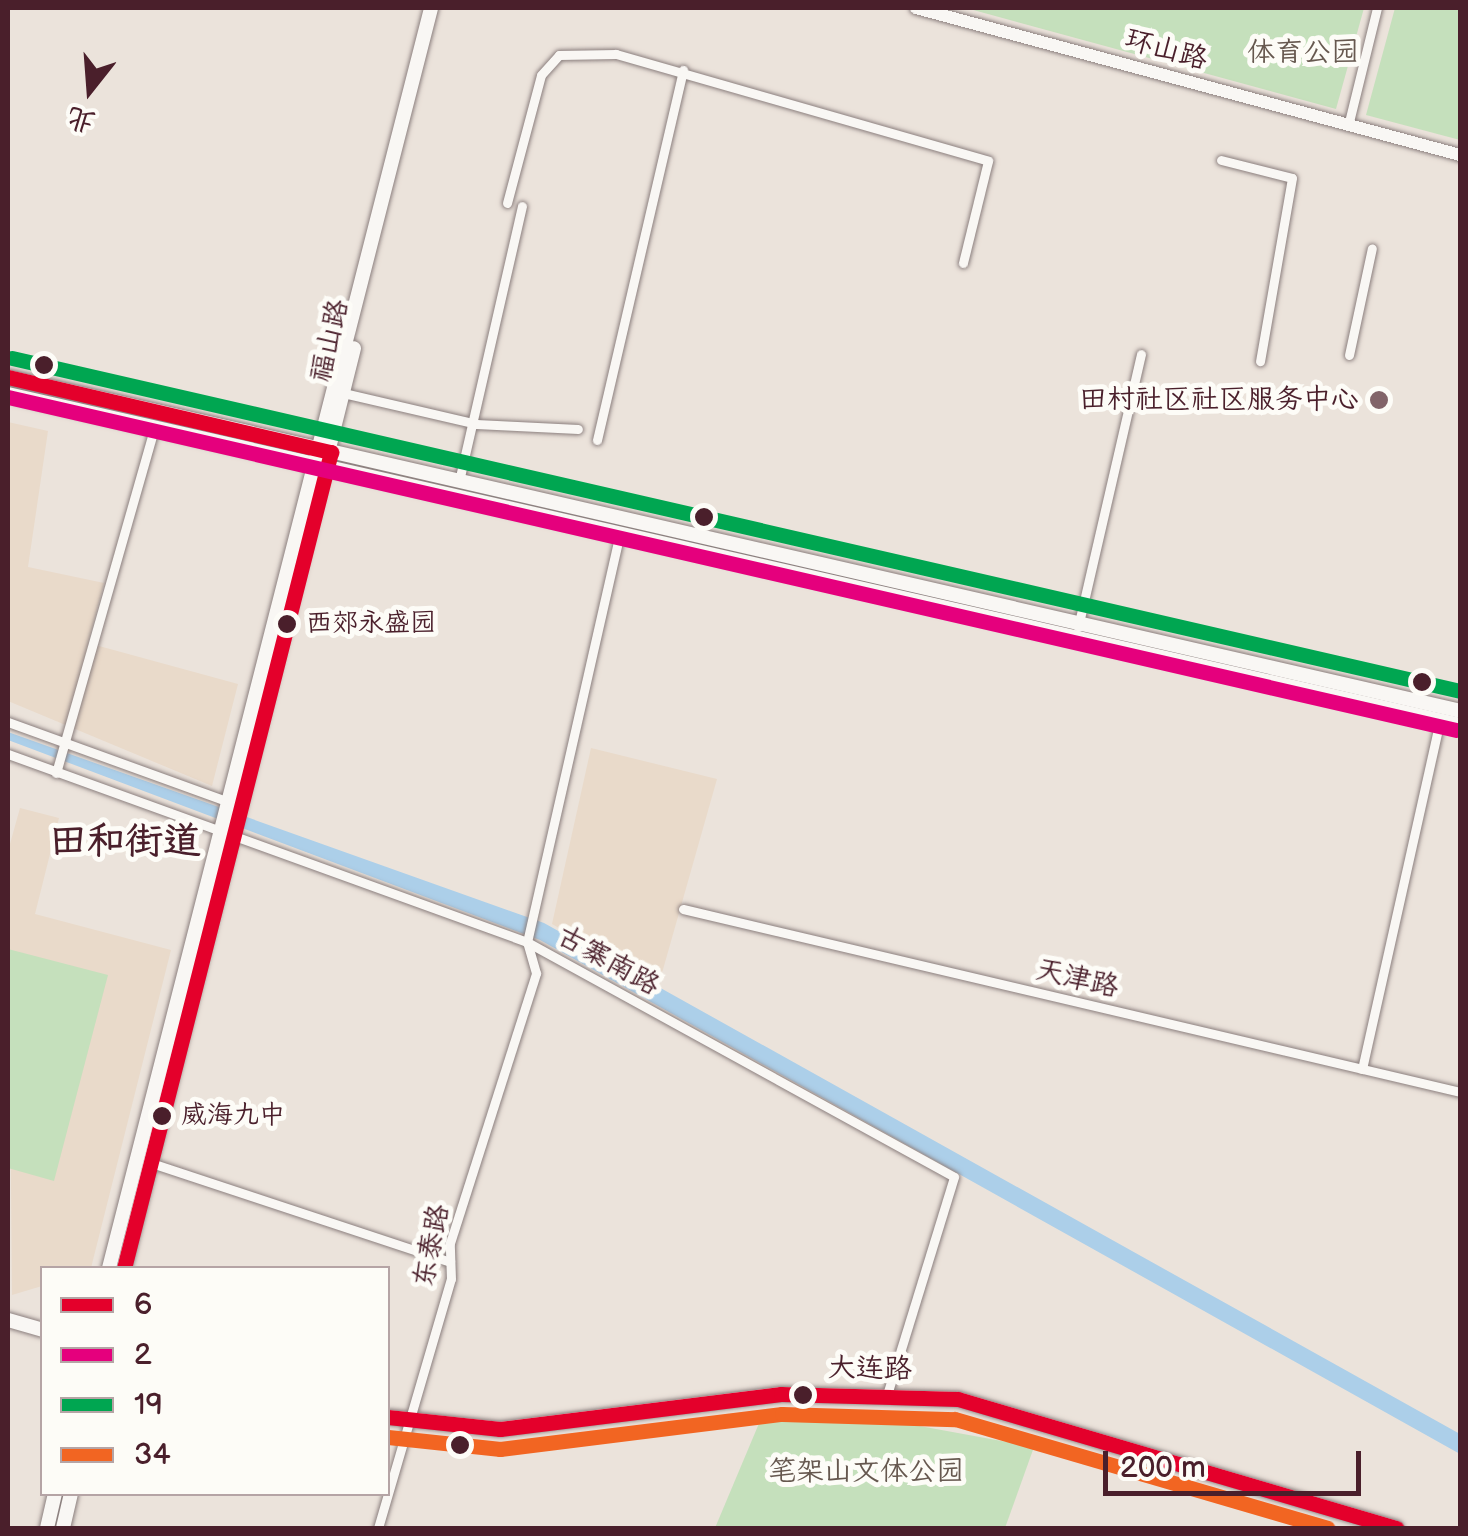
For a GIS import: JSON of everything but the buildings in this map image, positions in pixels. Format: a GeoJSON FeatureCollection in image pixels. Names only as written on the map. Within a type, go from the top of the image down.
{"type":"FeatureCollection","features":[{"type":"Feature","properties":{"kind":"main road"},"geometry":{"type":"LineString","coordinates":[[110,1266],[143,1160],[236,805],[322,468],[431,8]]}},
{"type":"Feature","properties":{"kind":"main road","name":"福山路"},"geometry":{"type":"LineString","coordinates":[[339,392],[439,8]]}},
{"type":"Feature","properties":{"kind":"main road","name":"环山路"},"geometry":{"type":"LineString","coordinates":[[916,8],[1460,156]]}},
{"type":"Feature","properties":{"kind":"main road"},"geometry":{"type":"LineString","coordinates":[[8,377],[1079,623],[1442,714],[1460,725]]}},
{"type":"Feature","properties":{"kind":"main road"},"geometry":{"type":"LineString","coordinates":[[8,394],[1075,639],[1442,714],[1460,711]]}},
{"type":"Feature","properties":{"kind":"main road"},"geometry":{"type":"LineString","coordinates":[[124,1266],[143,1160]]}},
{"type":"Feature","properties":{"kind":"main road"},"geometry":{"type":"LineString","coordinates":[[8,1320],[40,1329]]}},
{"type":"Feature","properties":{"kind":"main road","name":"大连路"},"geometry":{"type":"LineString","coordinates":[[390,1418],[500,1428],[781,1394],[888,1392],[1008,1408],[1396,1528]]}},
{"type":"Feature","properties":{"kind":"main road"},"geometry":{"type":"LineString","coordinates":[[47,1528],[55,1496]]}},
{"type":"Feature","properties":{"kind":"main road"},"geometry":{"type":"LineString","coordinates":[[62,1528],[70,1496]]}},
{"type":"Feature","properties":{"kind":"street"},"geometry":{"type":"LineString","coordinates":[[1348,126],[1377,8]]}},
{"type":"Feature","properties":{"kind":"street"},"geometry":{"type":"LineString","coordinates":[[507,203],[531,94],[559,55],[616,54],[683,70],[845,126],[988,161],[963,262]]}},
{"type":"Feature","properties":{"kind":"street"},"geometry":{"type":"LineString","coordinates":[[596,440],[683,70]]}},
{"type":"Feature","properties":{"kind":"street"},"geometry":{"type":"LineString","coordinates":[[1221,160],[1292,178],[1260,362]]}},
{"type":"Feature","properties":{"kind":"street"},"geometry":{"type":"LineString","coordinates":[[459,480],[476,424],[522,206]]}},
{"type":"Feature","properties":{"kind":"street"},"geometry":{"type":"LineString","coordinates":[[1349,355],[1372,248]]}},
{"type":"Feature","properties":{"kind":"street"},"geometry":{"type":"LineString","coordinates":[[1075,639],[1141,354]]}},
{"type":"Feature","properties":{"kind":"street"},"geometry":{"type":"LineString","coordinates":[[339,392],[476,424],[578,429]]}},
{"type":"Feature","properties":{"kind":"street"},"geometry":{"type":"LineString","coordinates":[[57,768],[154,428]]}},
{"type":"Feature","properties":{"kind":"street"},"geometry":{"type":"LineString","coordinates":[[565,963],[536,972],[528,940],[619,536]]}},
{"type":"Feature","properties":{"kind":"street"},"geometry":{"type":"LineString","coordinates":[[1362,1069],[1442,714]]}},
{"type":"Feature","properties":{"kind":"street"},"geometry":{"type":"LineString","coordinates":[[8,722],[64,746],[236,805]]}},
{"type":"Feature","properties":{"kind":"street","name":"古寨南路"},"geometry":{"type":"LineString","coordinates":[[8,754],[57,768],[228,834],[528,940],[954,1178],[888,1392]]}},
{"type":"Feature","properties":{"kind":"street","name":"天津路"},"geometry":{"type":"LineString","coordinates":[[684,909],[1460,1092]]}},
{"type":"Feature","properties":{"kind":"street","name":"东泰路"},"geometry":{"type":"LineString","coordinates":[[390,1487],[450,1262],[536,972]]}},
{"type":"Feature","properties":{"kind":"street"},"geometry":{"type":"LineString","coordinates":[[143,1160],[450,1262]]}},
{"type":"Feature","properties":{"kind":"street","name":"东泰路"},"geometry":{"type":"LineString","coordinates":[[378,1528],[387,1496]]}},
{"type":"Feature","properties":{"kind":"shaded area"},"geometry":{"type":"Polygon","coordinates":[[[8,422],[48,431],[28,567],[104,583],[88,643],[238,684],[212,786],[8,701],[8,422]]]}},
{"type":"Feature","properties":{"kind":"shaded area"},"geometry":{"type":"Polygon","coordinates":[[[591,748],[717,779],[662,973],[618,962],[552,924],[591,748]]]}},
{"type":"Feature","properties":{"kind":"shaded area"},"geometry":{"type":"Polygon","coordinates":[[[20,808],[59,818],[35,914],[171,950],[92,1266],[40,1266],[40,1287],[12,1295],[8,851],[20,808]]]}},
{"type":"Feature","properties":{"kind":"green space","name":"体育公园"},"geometry":{"type":"Polygon","coordinates":[[[966,8],[1364,8],[1336,109],[966,8]]]}},
{"type":"Feature","properties":{"kind":"green space"},"geometry":{"type":"Polygon","coordinates":[[[1395,8],[1460,8],[1460,140],[1366,115],[1395,8]]]}},
{"type":"Feature","properties":{"kind":"green space"},"geometry":{"type":"Polygon","coordinates":[[[8,949],[108,975],[54,1181],[8,1168],[8,949]]]}},
{"type":"Feature","properties":{"kind":"green space","name":"笔架山文体公园"},"geometry":{"type":"Polygon","coordinates":[[[854,1414],[1034,1447],[1005,1528],[715,1528],[760,1421],[854,1414]]]}},
{"type":"Feature","properties":{"kind":"water"},"geometry":{"type":"Polygon","coordinates":[[[8,732],[544,923],[1460,1434],[1460,1454],[540,940],[8,740],[8,732]]]}},
{"type":"Feature","properties":{"kind":"transit line","name":"19"},"geometry":{"type":"LineString","coordinates":[[12,358],[1460,691]]}},
{"type":"Feature","properties":{"kind":"transit line","name":"6"},"geometry":{"type":"LineString","coordinates":[[8,377],[331,452],[125,1266]]}},
{"type":"Feature","properties":{"kind":"transit line","name":"2"},"geometry":{"type":"LineString","coordinates":[[8,397],[1456,730]]}},
{"type":"Feature","properties":{"kind":"transit line","name":"6"},"geometry":{"type":"LineString","coordinates":[[390,1417],[500,1429],[781,1394],[958,1399],[1396,1528]]}},
{"type":"Feature","properties":{"kind":"transit line","name":"34"},"geometry":{"type":"LineString","coordinates":[[390,1437],[500,1449],[782,1414],[955,1419],[1327,1528]]}},
{"type":"Feature","properties":{"kind":"place","name":"田村社区社区服务中心"},"geometry":{"type":"Point","coordinates":[1379,400]}},
{"type":"Feature","properties":{"kind":"place","name":"西郊永盛园"},"geometry":{"type":"Point","coordinates":[287,624]}},
{"type":"Feature","properties":{"kind":"place","name":"威海九中"},"geometry":{"type":"Point","coordinates":[162,1116]}},
{"type":"Feature","properties":{"kind":"district","name":"田和街道"},"geometry":{"type":"Point","coordinates":[125,842]}}]}
